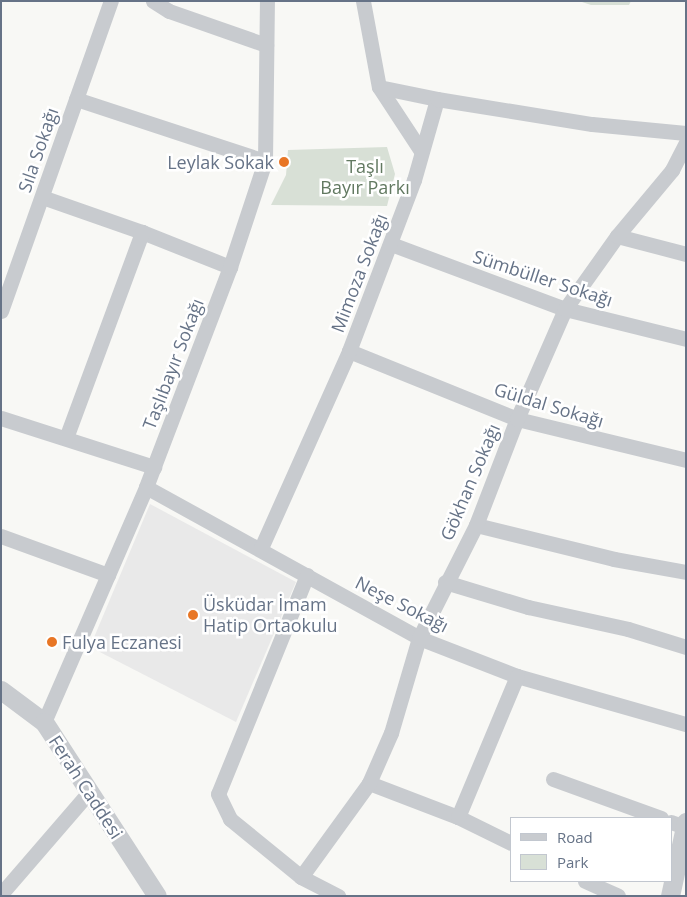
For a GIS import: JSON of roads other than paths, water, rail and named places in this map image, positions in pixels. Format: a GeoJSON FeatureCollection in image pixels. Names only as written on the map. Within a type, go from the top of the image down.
{"type":"FeatureCollection","features":[{"type":"Feature","properties":{"kind":"street","name":"Sıla Sokağı"},"geometry":{"type":"LineString","coordinates":[[1,311],[110,1]]}},
{"type":"Feature","properties":{"kind":"street"},"geometry":{"type":"LineString","coordinates":[[153,1],[169,11],[266,45]]}},
{"type":"Feature","properties":{"kind":"street","name":"Taşlıbayır Sokağı"},"geometry":{"type":"LineString","coordinates":[[44,722],[154,467],[230,268],[265,161],[267,1]]}},
{"type":"Feature","properties":{"kind":"street"},"geometry":{"type":"LineString","coordinates":[[363,1],[380,88],[421,151]]}},
{"type":"Feature","properties":{"kind":"street"},"geometry":{"type":"LineString","coordinates":[[380,88],[592,124],[686,133]]}},
{"type":"Feature","properties":{"kind":"street"},"geometry":{"type":"LineString","coordinates":[[76,99],[265,161]]}},
{"type":"Feature","properties":{"kind":"street","name":"Mimoza Sokağı"},"geometry":{"type":"LineString","coordinates":[[261,548],[349,351],[391,244],[437,99]]}},
{"type":"Feature","properties":{"kind":"street","name":"Gökhan Sokağı"},"geometry":{"type":"LineString","coordinates":[[301,877],[369,783],[391,733],[419,638],[445,582],[476,525],[517,419],[566,309],[618,236],[679,171],[686,142]]}},
{"type":"Feature","properties":{"kind":"street"},"geometry":{"type":"LineString","coordinates":[[42,197],[142,232],[230,268]]}},
{"type":"Feature","properties":{"kind":"street"},"geometry":{"type":"LineString","coordinates":[[66,438],[142,232]]}},
{"type":"Feature","properties":{"kind":"street"},"geometry":{"type":"LineString","coordinates":[[618,236],[686,254]]}},
{"type":"Feature","properties":{"kind":"street","name":"Sümbüller Sokağı"},"geometry":{"type":"LineString","coordinates":[[391,244],[566,309],[686,339]]}},
{"type":"Feature","properties":{"kind":"street","name":"Güldal Sokağı"},"geometry":{"type":"LineString","coordinates":[[349,351],[517,419],[686,460]]}},
{"type":"Feature","properties":{"kind":"street"},"geometry":{"type":"LineString","coordinates":[[1,418],[154,467]]}},
{"type":"Feature","properties":{"kind":"street","name":"Neşe Sokağı"},"geometry":{"type":"LineString","coordinates":[[146,487],[261,548],[419,638],[517,676],[686,724]]}},
{"type":"Feature","properties":{"kind":"street"},"geometry":{"type":"LineString","coordinates":[[476,525],[614,559],[686,572]]}},
{"type":"Feature","properties":{"kind":"street"},"geometry":{"type":"LineString","coordinates":[[1,536],[108,575]]}},
{"type":"Feature","properties":{"kind":"street"},"geometry":{"type":"LineString","coordinates":[[307,575],[218,794],[230,818],[301,877],[338,896]]}},
{"type":"Feature","properties":{"kind":"street"},"geometry":{"type":"LineString","coordinates":[[445,582],[528,607],[628,629],[686,647]]}},
{"type":"Feature","properties":{"kind":"street"},"geometry":{"type":"LineString","coordinates":[[458,817],[517,676]]}},
{"type":"Feature","properties":{"kind":"street","name":"Ferah Caddesi"},"geometry":{"type":"LineString","coordinates":[[1,690],[44,722],[158,896]]}},
{"type":"Feature","properties":{"kind":"street"},"geometry":{"type":"LineString","coordinates":[[553,779],[658,817]]}},
{"type":"Feature","properties":{"kind":"street"},"geometry":{"type":"LineString","coordinates":[[369,783],[458,817],[510,843]]}},
{"type":"Feature","properties":{"kind":"street"},"geometry":{"type":"LineString","coordinates":[[1,894],[90,792]]}},
{"type":"Feature","properties":{"kind":"street"},"geometry":{"type":"LineString","coordinates":[[672,881],[680,823]]}},
{"type":"Feature","properties":{"kind":"street"},"geometry":{"type":"LineString","coordinates":[[588,882],[618,896]]}},
{"type":"Feature","properties":{"kind":"street"},"geometry":{"type":"LineString","coordinates":[[670,896],[672,882]]}},
{"type":"Feature","properties":{"kind":"place","name":"Leylak Sokak"},"geometry":{"type":"Point","coordinates":[284,162]}},
{"type":"Feature","properties":{"kind":"place","name":"Üsküdar İmam Hatip Ortaokulu"},"geometry":{"type":"Point","coordinates":[193,615]}},
{"type":"Feature","properties":{"kind":"place","name":"Fulya Eczanesi"},"geometry":{"type":"Point","coordinates":[52,642]}},
{"type":"Feature","properties":{"kind":"park label","name":"Taşlı Bayır Parkı"},"geometry":{"type":"Point","coordinates":[365,177]}}]}
